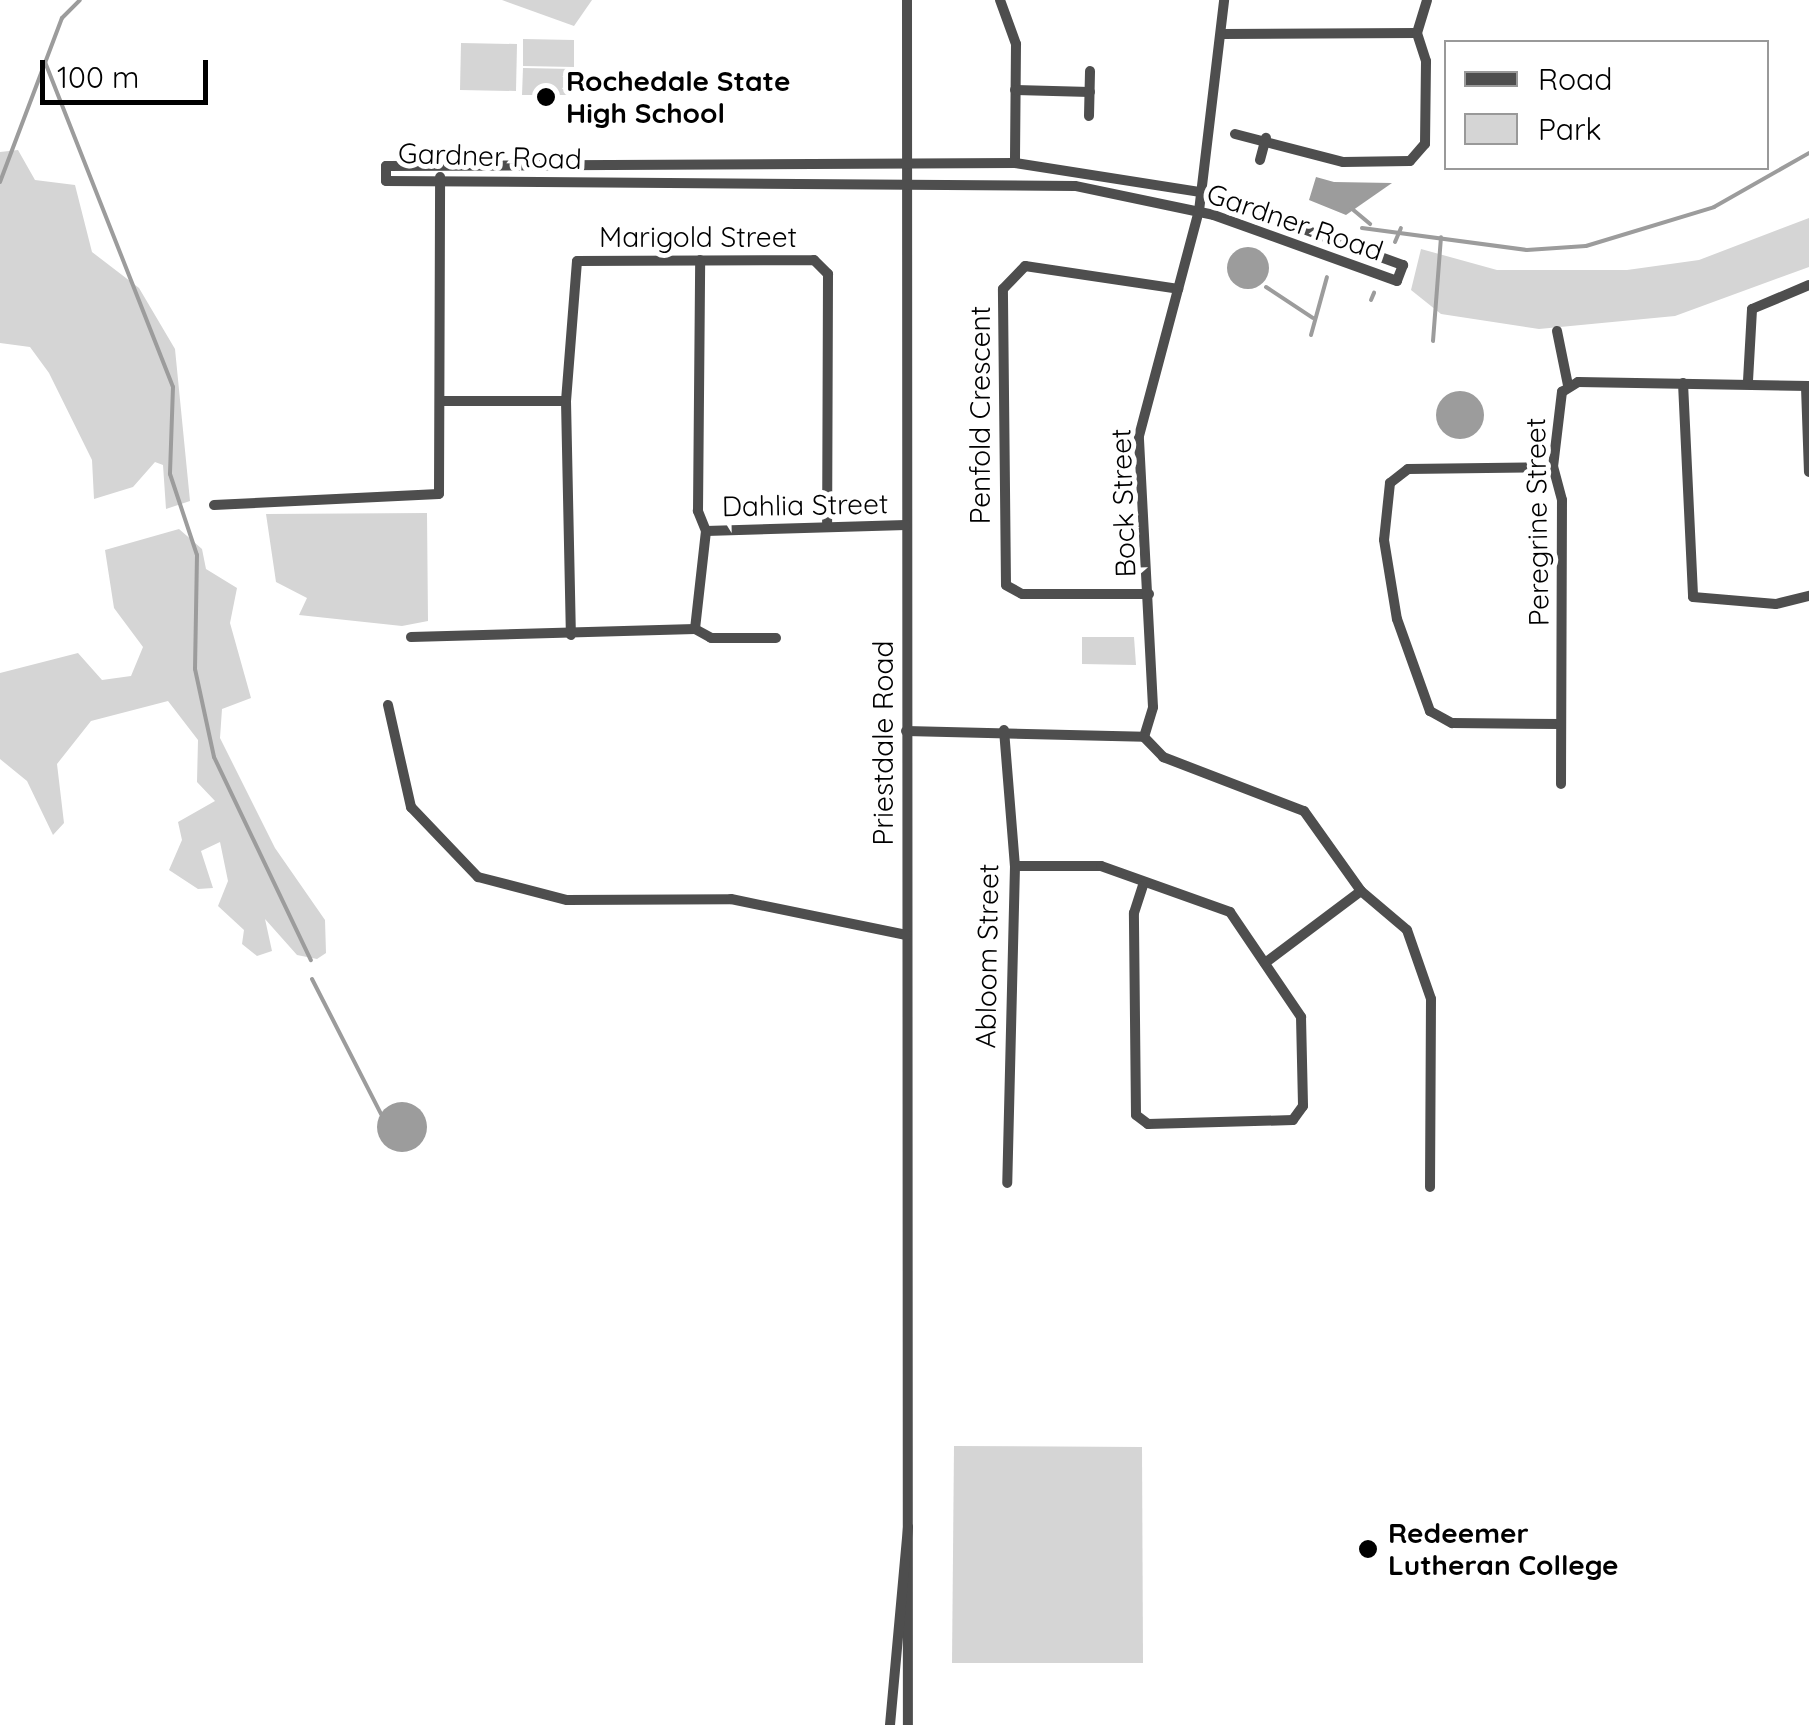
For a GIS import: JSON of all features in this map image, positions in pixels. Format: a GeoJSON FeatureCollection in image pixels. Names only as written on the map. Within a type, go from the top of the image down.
{"type":"FeatureCollection","features":[{"type":"Feature","properties":{"kind":"street","name":"Priestdale Road"},"geometry":{"type":"LineString","coordinates":[[907,0],[906,934],[912,1486],[908,1725]]}},
{"type":"Feature","properties":{"kind":"street"},"geometry":{"type":"LineString","coordinates":[[1000,0],[1016,44],[1015,162]]}},
{"type":"Feature","properties":{"kind":"street","name":"Bock Street"},"geometry":{"type":"LineString","coordinates":[[1144,738],[1154,708],[1139,436],[1199,211],[1224,0]]}},
{"type":"Feature","properties":{"kind":"street"},"geometry":{"type":"LineString","coordinates":[[1236,134],[1266,138],[1344,162],[1416,157],[1424,144],[1426,61],[1417,34],[1427,0]]}},
{"type":"Feature","properties":{"kind":"street"},"geometry":{"type":"LineString","coordinates":[[1222,34],[1417,34]]}},
{"type":"Feature","properties":{"kind":"street"},"geometry":{"type":"LineString","coordinates":[[1090,71],[1090,116]]}},
{"type":"Feature","properties":{"kind":"street"},"geometry":{"type":"LineString","coordinates":[[1016,90],[1090,92]]}},
{"type":"Feature","properties":{"kind":"street"},"geometry":{"type":"LineString","coordinates":[[1260,160],[1266,138]]}},
{"type":"Feature","properties":{"kind":"street","name":"Gardner Road"},"geometry":{"type":"LineString","coordinates":[[1015,162],[1201,192],[1403,265],[1397,281],[1199,211],[1075,186],[386,181],[386,166],[906,164],[1015,162]]}},
{"type":"Feature","properties":{"kind":"street"},"geometry":{"type":"LineString","coordinates":[[214,505],[430,501],[441,488],[440,166]]}},
{"type":"Feature","properties":{"kind":"street"},"geometry":{"type":"LineString","coordinates":[[695,629],[706,531],[698,512],[700,260]]}},
{"type":"Feature","properties":{"kind":"street","name":"Marigold Street"},"geometry":{"type":"LineString","coordinates":[[566,401],[578,261],[814,260],[828,274],[827,524]]}},
{"type":"Feature","properties":{"kind":"street","name":"Penfold Crescent"},"geometry":{"type":"LineString","coordinates":[[1149,594],[1022,594],[1006,585],[1003,289],[1025,266],[1178,289]]}},
{"type":"Feature","properties":{"kind":"street"},"geometry":{"type":"LineString","coordinates":[[1748,381],[1752,309],[1809,285]]}},
{"type":"Feature","properties":{"kind":"street"},"geometry":{"type":"LineString","coordinates":[[1557,331],[1568,386]]}},
{"type":"Feature","properties":{"kind":"street","name":"Peregrine Street"},"geometry":{"type":"LineString","coordinates":[[1561,784],[1562,500],[1554,467],[1558,399],[1568,386],[1748,381],[1808,386]]}},
{"type":"Feature","properties":{"kind":"street"},"geometry":{"type":"LineString","coordinates":[[1683,382],[1693,597],[1776,604],[1809,596]]}},
{"type":"Feature","properties":{"kind":"street"},"geometry":{"type":"LineString","coordinates":[[1808,386],[1809,472]]}},
{"type":"Feature","properties":{"kind":"street"},"geometry":{"type":"LineString","coordinates":[[442,402],[566,401],[571,635]]}},
{"type":"Feature","properties":{"kind":"street"},"geometry":{"type":"LineString","coordinates":[[1554,467],[1399,474],[1387,498],[1386,571],[1430,712],[1452,723],[1561,724]]}},
{"type":"Feature","properties":{"kind":"street","name":"Dahlia Street"},"geometry":{"type":"LineString","coordinates":[[706,531],[827,524],[906,525]]}},
{"type":"Feature","properties":{"kind":"street"},"geometry":{"type":"LineString","coordinates":[[411,637],[695,629],[711,638],[776,638]]}},
{"type":"Feature","properties":{"kind":"street"},"geometry":{"type":"LineString","coordinates":[[388,705],[411,807],[478,877],[567,900],[730,898],[906,934]]}},
{"type":"Feature","properties":{"kind":"street"},"geometry":{"type":"LineString","coordinates":[[906,732],[1004,730],[1144,738],[1164,757],[1304,811],[1362,891],[1407,930],[1428,977],[1430,1187]]}},
{"type":"Feature","properties":{"kind":"street","name":"Abloom Street"},"geometry":{"type":"LineString","coordinates":[[1004,730],[1015,866],[1007,1183]]}},
{"type":"Feature","properties":{"kind":"street"},"geometry":{"type":"LineString","coordinates":[[1015,866],[1102,866],[1143,886],[1230,912],[1303,1026],[1300,1113],[1277,1124],[1142,1122],[1132,1076],[1134,913],[1143,886]]}},
{"type":"Feature","properties":{"kind":"street"},"geometry":{"type":"LineString","coordinates":[[1265,963],[1362,891]]}},
{"type":"Feature","properties":{"kind":"street","name":"Priestdale Road"},"geometry":{"type":"LineString","coordinates":[[890,1725],[912,1486]]}},
{"type":"Feature","properties":{"kind":"green space"},"geometry":{"type":"Polygon","coordinates":[[[502,0],[592,0],[574,26],[502,0]]]}},
{"type":"Feature","properties":{"kind":"green space"},"geometry":{"type":"Polygon","coordinates":[[[523,39],[574,40],[574,67],[523,66],[523,39]]]}},
{"type":"Feature","properties":{"kind":"green space"},"geometry":{"type":"Polygon","coordinates":[[[461,43],[517,44],[516,91],[460,90],[461,43]]]}},
{"type":"Feature","properties":{"kind":"green space"},"geometry":{"type":"Polygon","coordinates":[[[523,68],[573,69],[573,95],[522,95],[523,68]]]}},
{"type":"Feature","properties":{"kind":"green space"},"geometry":{"type":"Polygon","coordinates":[[[18,150],[35,180],[75,185],[92,252],[139,288],[175,349],[190,501],[166,509],[163,465],[155,462],[133,487],[94,499],[92,460],[49,373],[30,347],[0,343],[0,152],[18,150]]]}},
{"type":"Feature","properties":{"kind":"green space"},"geometry":{"type":"Polygon","coordinates":[[[1809,218],[1809,267],[1675,316],[1539,329],[1441,314],[1411,290],[1421,249],[1497,270],[1627,270],[1699,260],[1809,218]]]}},
{"type":"Feature","properties":{"kind":"green space"},"geometry":{"type":"Polygon","coordinates":[[[427,513],[428,621],[402,626],[299,615],[307,598],[276,582],[266,514],[427,513]]]}},
{"type":"Feature","properties":{"kind":"green space"},"geometry":{"type":"Polygon","coordinates":[[[179,529],[202,549],[206,569],[237,588],[230,623],[251,698],[222,709],[220,738],[275,848],[325,920],[326,953],[317,959],[297,955],[265,919],[272,951],[257,956],[242,944],[244,930],[218,906],[228,881],[220,842],[201,851],[213,888],[198,889],[169,870],[182,840],[178,822],[215,801],[197,782],[198,740],[168,701],[91,721],[57,764],[64,823],[53,835],[27,781],[0,759],[0,673],[78,653],[102,680],[131,676],[143,647],[114,608],[105,550],[179,529]]]}},
{"type":"Feature","properties":{"kind":"green space"},"geometry":{"type":"Polygon","coordinates":[[[1082,637],[1134,637],[1136,665],[1082,664],[1082,637]]]}},
{"type":"Feature","properties":{"kind":"green space"},"geometry":{"type":"Polygon","coordinates":[[[954,1446],[1142,1447],[1143,1663],[952,1663],[954,1446]]]}},
{"type":"Feature","properties":{"kind":"shaded area"},"geometry":{"type":"Polygon","coordinates":[[[1316,177],[1334,182],[1392,183],[1346,215],[1309,200],[1316,177]]]}},
{"type":"Feature","properties":{"kind":"shaded area"},"geometry":{"type":"Polygon","coordinates":[[[1248,247],[1263,253],[1269,268],[1263,283],[1248,289],[1233,283],[1227,268],[1233,253],[1248,247]]]}},
{"type":"Feature","properties":{"kind":"shaded area"},"geometry":{"type":"Polygon","coordinates":[[[1460,391],[1477,398],[1484,415],[1477,432],[1460,439],[1443,432],[1436,415],[1443,398],[1460,391]]]}},
{"type":"Feature","properties":{"kind":"shaded area"},"geometry":{"type":"Polygon","coordinates":[[[402,1102],[420,1109],[427,1127],[420,1145],[402,1152],[384,1145],[377,1127],[384,1109],[402,1102]]]}},
{"type":"Feature","properties":{"kind":"waterway"},"geometry":{"type":"LineString","coordinates":[[0,182],[62,18],[80,0]]}},
{"type":"Feature","properties":{"kind":"waterway"},"geometry":{"type":"LineString","coordinates":[[45,62],[173,387],[170,474],[197,555],[195,669],[214,757],[311,960]]}},
{"type":"Feature","properties":{"kind":"waterway"},"geometry":{"type":"LineString","coordinates":[[1362,228],[1527,250],[1586,246],[1714,207],[1809,153]]}},
{"type":"Feature","properties":{"kind":"waterway"},"geometry":{"type":"LineString","coordinates":[[1351,208],[1370,224]]}},
{"type":"Feature","properties":{"kind":"waterway"},"geometry":{"type":"LineString","coordinates":[[1395,242],[1401,228]]}},
{"type":"Feature","properties":{"kind":"waterway"},"geometry":{"type":"LineString","coordinates":[[1433,341],[1441,237]]}},
{"type":"Feature","properties":{"kind":"waterway"},"geometry":{"type":"LineString","coordinates":[[1311,335],[1327,277]]}},
{"type":"Feature","properties":{"kind":"waterway"},"geometry":{"type":"LineString","coordinates":[[1266,287],[1313,318]]}},
{"type":"Feature","properties":{"kind":"waterway"},"geometry":{"type":"LineString","coordinates":[[1371,300],[1374,293]]}},
{"type":"Feature","properties":{"kind":"waterway"},"geometry":{"type":"LineString","coordinates":[[312,979],[381,1114]]}},
{"type":"Feature","properties":{"kind":"place","name":"Rochedale State High School"},"geometry":{"type":"Point","coordinates":[546,97]}},
{"type":"Feature","properties":{"kind":"place","name":"Redeemer Lutheran College"},"geometry":{"type":"Point","coordinates":[1368,1549]}}]}
